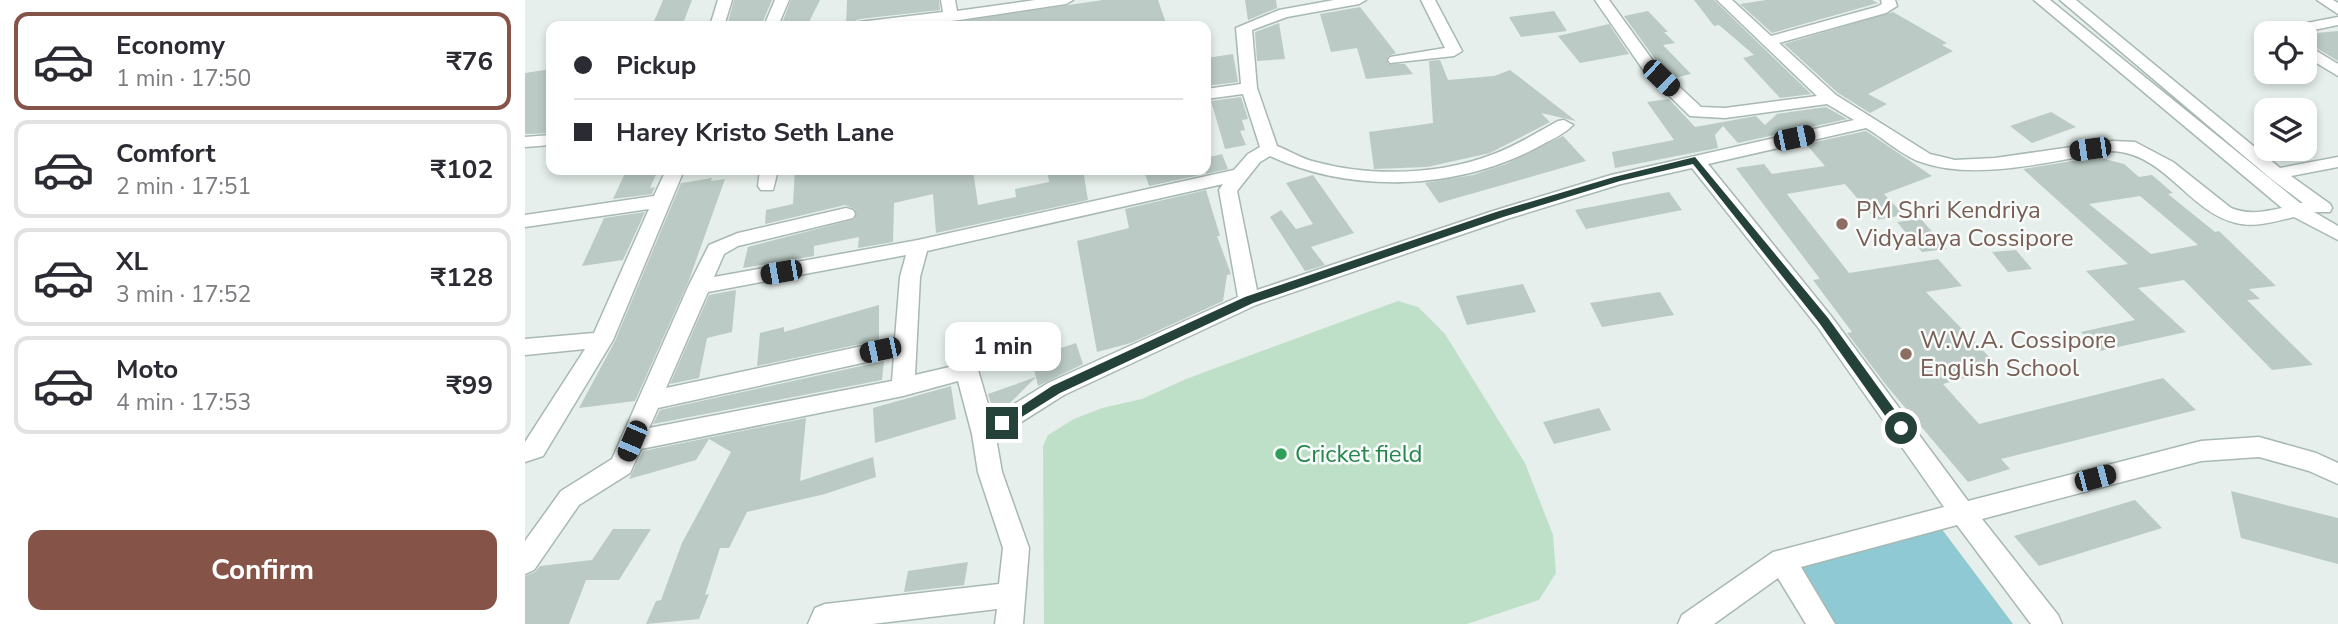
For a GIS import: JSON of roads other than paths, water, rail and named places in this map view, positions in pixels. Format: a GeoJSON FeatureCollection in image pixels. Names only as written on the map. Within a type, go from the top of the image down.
{"type":"FeatureCollection","features":[{"type":"Feature","properties":{"kind":"street"},"geometry":{"type":"LineString","coordinates":[[719,21],[725,0]]}},
{"type":"Feature","properties":{"kind":"street"},"geometry":{"type":"LineString","coordinates":[[773,21],[782,0]]}},
{"type":"Feature","properties":{"kind":"street"},"geometry":{"type":"LineString","coordinates":[[884,21],[950,8],[1066,0]]}},
{"type":"Feature","properties":{"kind":"street"},"geometry":{"type":"LineString","coordinates":[[1359,0],[1327,2],[1266,18],[1244,28],[1249,88],[1269,149],[1310,166],[1375,178],[1477,166],[1514,151],[1564,125]]}},
{"type":"Feature","properties":{"kind":"street"},"geometry":{"type":"LineString","coordinates":[[1396,60],[1454,51],[1428,0]]}},
{"type":"Feature","properties":{"kind":"street"},"geometry":{"type":"LineString","coordinates":[[1602,0],[1650,68],[1696,113],[1725,113],[1830,99]]}},
{"type":"Feature","properties":{"kind":"street"},"geometry":{"type":"LineString","coordinates":[[1724,0],[1830,99],[1924,158],[1955,165],[1995,163],[2113,146],[2135,147],[2168,166],[2224,212],[2239,218],[2263,218],[2319,205]]}},
{"type":"Feature","properties":{"kind":"street"},"geometry":{"type":"LineString","coordinates":[[1768,41],[1881,10],[1890,6],[1888,0]]}},
{"type":"Feature","properties":{"kind":"street"},"geometry":{"type":"LineString","coordinates":[[2041,0],[2295,209],[2338,234]]}},
{"type":"Feature","properties":{"kind":"street"},"geometry":{"type":"LineString","coordinates":[[2067,0],[2276,174],[2338,218]]}},
{"type":"Feature","properties":{"kind":"street"},"geometry":{"type":"LineString","coordinates":[[2324,0],[2338,10]]}},
{"type":"Feature","properties":{"kind":"street"},"geometry":{"type":"LineString","coordinates":[[2317,25],[2338,21]]}},
{"type":"Feature","properties":{"kind":"street"},"geometry":{"type":"LineString","coordinates":[[2317,57],[2338,71]]}},
{"type":"Feature","properties":{"kind":"street"},"geometry":{"type":"LineString","coordinates":[[1211,93],[1249,88]]}},
{"type":"Feature","properties":{"kind":"street"},"geometry":{"type":"LineString","coordinates":[[984,434],[1056,389],[1249,300],[1500,215],[1617,179],[1869,122]]}},
{"type":"Feature","properties":{"kind":"street"},"geometry":{"type":"LineString","coordinates":[[525,142],[546,140]]}},
{"type":"Feature","properties":{"kind":"street"},"geometry":{"type":"LineString","coordinates":[[1249,300],[1228,190],[1238,175],[1269,149]]}},
{"type":"Feature","properties":{"kind":"street"},"geometry":{"type":"LineString","coordinates":[[1695,160],[1824,321],[1962,513],[2048,624]]}},
{"type":"Feature","properties":{"kind":"street"},"geometry":{"type":"LineString","coordinates":[[2276,174],[2338,162]]}},
{"type":"Feature","properties":{"kind":"street"},"geometry":{"type":"LineString","coordinates":[[525,452],[535,449],[602,340],[673,175]]}},
{"type":"Feature","properties":{"kind":"street"},"geometry":{"type":"LineString","coordinates":[[698,287],[918,246],[1238,175]]}},
{"type":"Feature","properties":{"kind":"street"},"geometry":{"type":"LineString","coordinates":[[525,221],[663,201]]}},
{"type":"Feature","properties":{"kind":"street"},"geometry":{"type":"LineString","coordinates":[[525,562],[570,498],[621,466],[716,250],[724,244],[745,237],[846,214]]}},
{"type":"Feature","properties":{"kind":"street"},"geometry":{"type":"LineString","coordinates":[[902,387],[910,278],[918,246]]}},
{"type":"Feature","properties":{"kind":"street"},"geometry":{"type":"LineString","coordinates":[[525,347],[602,340]]}},
{"type":"Feature","properties":{"kind":"street"},"geometry":{"type":"LineString","coordinates":[[649,401],[906,345]]}},
{"type":"Feature","properties":{"kind":"street"},"geometry":{"type":"LineString","coordinates":[[632,441],[902,387],[958,373],[970,376],[990,472],[1016,548],[1009,624]]}},
{"type":"Feature","properties":{"kind":"street"},"geometry":{"type":"LineString","coordinates":[[1692,624],[1781,560],[2201,451],[2259,447],[2316,463],[2338,474]]}},
{"type":"Feature","properties":{"kind":"street"},"geometry":{"type":"LineString","coordinates":[[1781,560],[1821,624]]}},
{"type":"Feature","properties":{"kind":"street"},"geometry":{"type":"LineString","coordinates":[[822,624],[825,617],[1010,595]]}},
{"type":"Feature","properties":{"kind":"water"},"geometry":{"type":"Polygon","coordinates":[[[1941,528],[2013,624],[1816,624],[1784,572],[1941,528]]]}},
{"type":"Feature","properties":{"kind":"place","name":"PM Shri Kendriya Vidyalaya Cossipore"},"geometry":{"type":"Point","coordinates":[1842,224]}},
{"type":"Feature","properties":{"kind":"place","name":"W.W.A. Cossipore English School"},"geometry":{"type":"Point","coordinates":[1906,354]}},
{"type":"Feature","properties":{"kind":"place","name":"Cricket field"},"geometry":{"type":"Point","coordinates":[1281,454]}}]}
